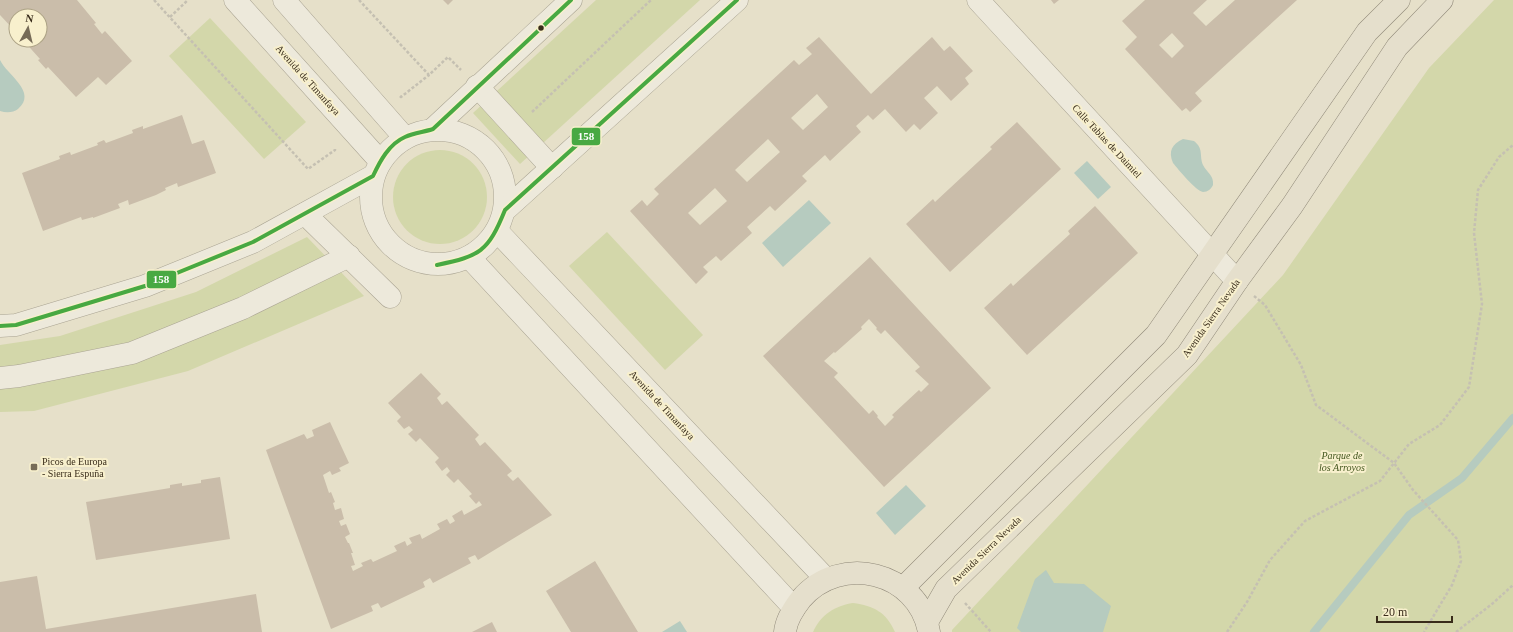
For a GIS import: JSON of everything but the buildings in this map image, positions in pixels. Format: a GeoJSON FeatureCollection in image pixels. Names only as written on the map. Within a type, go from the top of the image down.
{"type":"FeatureCollection","features":[{"type":"Feature","properties":{"kind":"main road"},"geometry":{"type":"LineString","coordinates":[[903,588],[1156,335],[1367,32],[1399,0]]}},
{"type":"Feature","properties":{"kind":"main road","name":"Avenida Sierra Nevada"},"geometry":{"type":"LineString","coordinates":[[928,627],[946,589],[1187,355],[1292,206],[1397,47],[1442,0]]}},
{"type":"Feature","properties":{"kind":"main road"},"geometry":{"type":"LineString","coordinates":[[784,632],[794,608],[808,591],[826,579],[846,573],[866,573],[886,578],[903,588],[918,604],[928,627]]}},
{"type":"Feature","properties":{"kind":"street","name":"Avenida de Timanfaya"},"geometry":{"type":"LineString","coordinates":[[235,0],[346,122],[377,168]]}},
{"type":"Feature","properties":{"kind":"street"},"geometry":{"type":"LineString","coordinates":[[284,0],[405,138]]}},
{"type":"Feature","properties":{"kind":"street"},"geometry":{"type":"LineString","coordinates":[[0,326],[16,325],[144,286],[253,242],[305,214],[377,168],[392,147],[405,138],[433,129],[571,0]]}},
{"type":"Feature","properties":{"kind":"street"},"geometry":{"type":"LineString","coordinates":[[505,210],[737,0]]}},
{"type":"Feature","properties":{"kind":"street","name":"Calle Tablas de Daimiel"},"geometry":{"type":"LineString","coordinates":[[978,0],[1237,282]]}},
{"type":"Feature","properties":{"kind":"street"},"geometry":{"type":"LineString","coordinates":[[478,86],[552,168]]}},
{"type":"Feature","properties":{"kind":"street"},"geometry":{"type":"LineString","coordinates":[[377,168],[373,217],[394,250],[437,265],[470,258],[485,247],[497,231],[505,210],[502,173],[478,142],[433,129]]}},
{"type":"Feature","properties":{"kind":"street"},"geometry":{"type":"LineString","coordinates":[[305,214],[390,297]]}},
{"type":"Feature","properties":{"kind":"street","name":"Avenida de Timanfaya"},"geometry":{"type":"LineString","coordinates":[[497,231],[826,579]]}},
{"type":"Feature","properties":{"kind":"street"},"geometry":{"type":"LineString","coordinates":[[0,378],[18,376],[132,353],[243,308],[349,256]]}},
{"type":"Feature","properties":{"kind":"street"},"geometry":{"type":"LineString","coordinates":[[470,258],[794,608]]}},
{"type":"Feature","properties":{"kind":"path"},"geometry":{"type":"LineString","coordinates":[[154,0],[308,169],[335,150],[326,137],[346,122]]}},
{"type":"Feature","properties":{"kind":"path"},"geometry":{"type":"LineString","coordinates":[[170,17],[188,0]]}},
{"type":"Feature","properties":{"kind":"path"},"geometry":{"type":"LineString","coordinates":[[359,0],[429,75]]}},
{"type":"Feature","properties":{"kind":"path"},"geometry":{"type":"LineString","coordinates":[[516,127],[651,0]]}},
{"type":"Feature","properties":{"kind":"path"},"geometry":{"type":"LineString","coordinates":[[372,100],[389,84],[401,97],[429,75],[448,56],[478,86]]}},
{"type":"Feature","properties":{"kind":"path"},"geometry":{"type":"LineString","coordinates":[[1227,632],[1247,602],[1270,560],[1305,521],[1380,481],[1409,444],[1440,425],[1469,387],[1482,304],[1474,233],[1478,190],[1499,157],[1513,145]]}},
{"type":"Feature","properties":{"kind":"path"},"geometry":{"type":"LineString","coordinates":[[1237,282],[1265,305],[1301,365],[1316,405],[1394,464],[1412,490],[1458,540],[1461,561],[1452,585],[1424,632]]}},
{"type":"Feature","properties":{"kind":"path"},"geometry":{"type":"LineString","coordinates":[[1456,632],[1492,604],[1513,585]]}},
{"type":"Feature","properties":{"kind":"path"},"geometry":{"type":"LineString","coordinates":[[960,598],[991,632]]}},
{"type":"Feature","properties":{"kind":"green space"},"geometry":{"type":"Polygon","coordinates":[[[596,0],[700,0],[520,164],[473,113],[596,0]]]}},
{"type":"Feature","properties":{"kind":"green space","name":"Parque de los Arroyos"},"geometry":{"type":"Polygon","coordinates":[[[1494,0],[1513,0],[1513,632],[952,632],[952,630],[1283,275],[1429,68],[1494,0]]]}},
{"type":"Feature","properties":{"kind":"green space"},"geometry":{"type":"Polygon","coordinates":[[[210,18],[306,122],[264,159],[169,56],[210,18]]]}},
{"type":"Feature","properties":{"kind":"green space"},"geometry":{"type":"Polygon","coordinates":[[[440,150],[458,154],[473,164],[483,179],[487,197],[483,215],[473,230],[458,240],[440,244],[422,240],[407,230],[397,215],[393,197],[397,179],[407,164],[422,154],[440,150]]]}},
{"type":"Feature","properties":{"kind":"green space"},"geometry":{"type":"Polygon","coordinates":[[[607,232],[703,335],[665,370],[569,266],[607,232]]]}},
{"type":"Feature","properties":{"kind":"green space"},"geometry":{"type":"Polygon","coordinates":[[[307,237],[364,296],[188,371],[34,411],[0,412],[0,345],[60,336],[196,292],[307,237]]]}},
{"type":"Feature","properties":{"kind":"green space"},"geometry":{"type":"Polygon","coordinates":[[[853,603],[867,606],[878,611],[888,619],[895,632],[813,632],[820,620],[829,612],[840,606],[853,603]]]}},
{"type":"Feature","properties":{"kind":"shaded area"},"geometry":{"type":"Polygon","coordinates":[[[0,60],[19,84],[25,96],[23,103],[18,109],[12,112],[0,111],[0,60]]]}},
{"type":"Feature","properties":{"kind":"shaded area"},"geometry":{"type":"Polygon","coordinates":[[[1183,139],[1194,141],[1200,149],[1203,165],[1211,176],[1213,182],[1213,185],[1208,191],[1203,192],[1196,188],[1173,163],[1171,155],[1172,148],[1176,143],[1183,139]]]}},
{"type":"Feature","properties":{"kind":"shaded area"},"geometry":{"type":"Polygon","coordinates":[[[1087,161],[1111,187],[1098,199],[1074,173],[1087,161]]]}},
{"type":"Feature","properties":{"kind":"shaded area"},"geometry":{"type":"Polygon","coordinates":[[[809,200],[831,223],[783,267],[762,243],[809,200]]]}},
{"type":"Feature","properties":{"kind":"shaded area"},"geometry":{"type":"Polygon","coordinates":[[[906,485],[926,506],[895,535],[876,513],[906,485]]]}},
{"type":"Feature","properties":{"kind":"shaded area"},"geometry":{"type":"Polygon","coordinates":[[[1046,570],[1054,583],[1084,584],[1111,606],[1103,632],[1021,632],[1017,628],[1035,579],[1046,570]]]}},
{"type":"Feature","properties":{"kind":"shaded area"},"geometry":{"type":"Polygon","coordinates":[[[680,621],[687,632],[662,632],[680,621]]]}},
{"type":"Feature","properties":{"kind":"waterway"},"geometry":{"type":"LineString","coordinates":[[1314,632],[1409,515],[1462,478],[1513,418]]}},
{"type":"Feature","properties":{"kind":"transit line","name":"158"},"geometry":{"type":"LineString","coordinates":[[0,326],[16,325],[145,286],[253,242],[373,176],[382,159],[394,144],[408,136],[433,129],[571,0]]}},
{"type":"Feature","properties":{"kind":"transit line","name":"158"},"geometry":{"type":"LineString","coordinates":[[437,265],[463,259],[481,250],[493,235],[505,210],[737,0]]}},
{"type":"Feature","properties":{"kind":"place","name":"Picos de Europa - Sierra Espuña"},"geometry":{"type":"Point","coordinates":[34,467]}}]}
